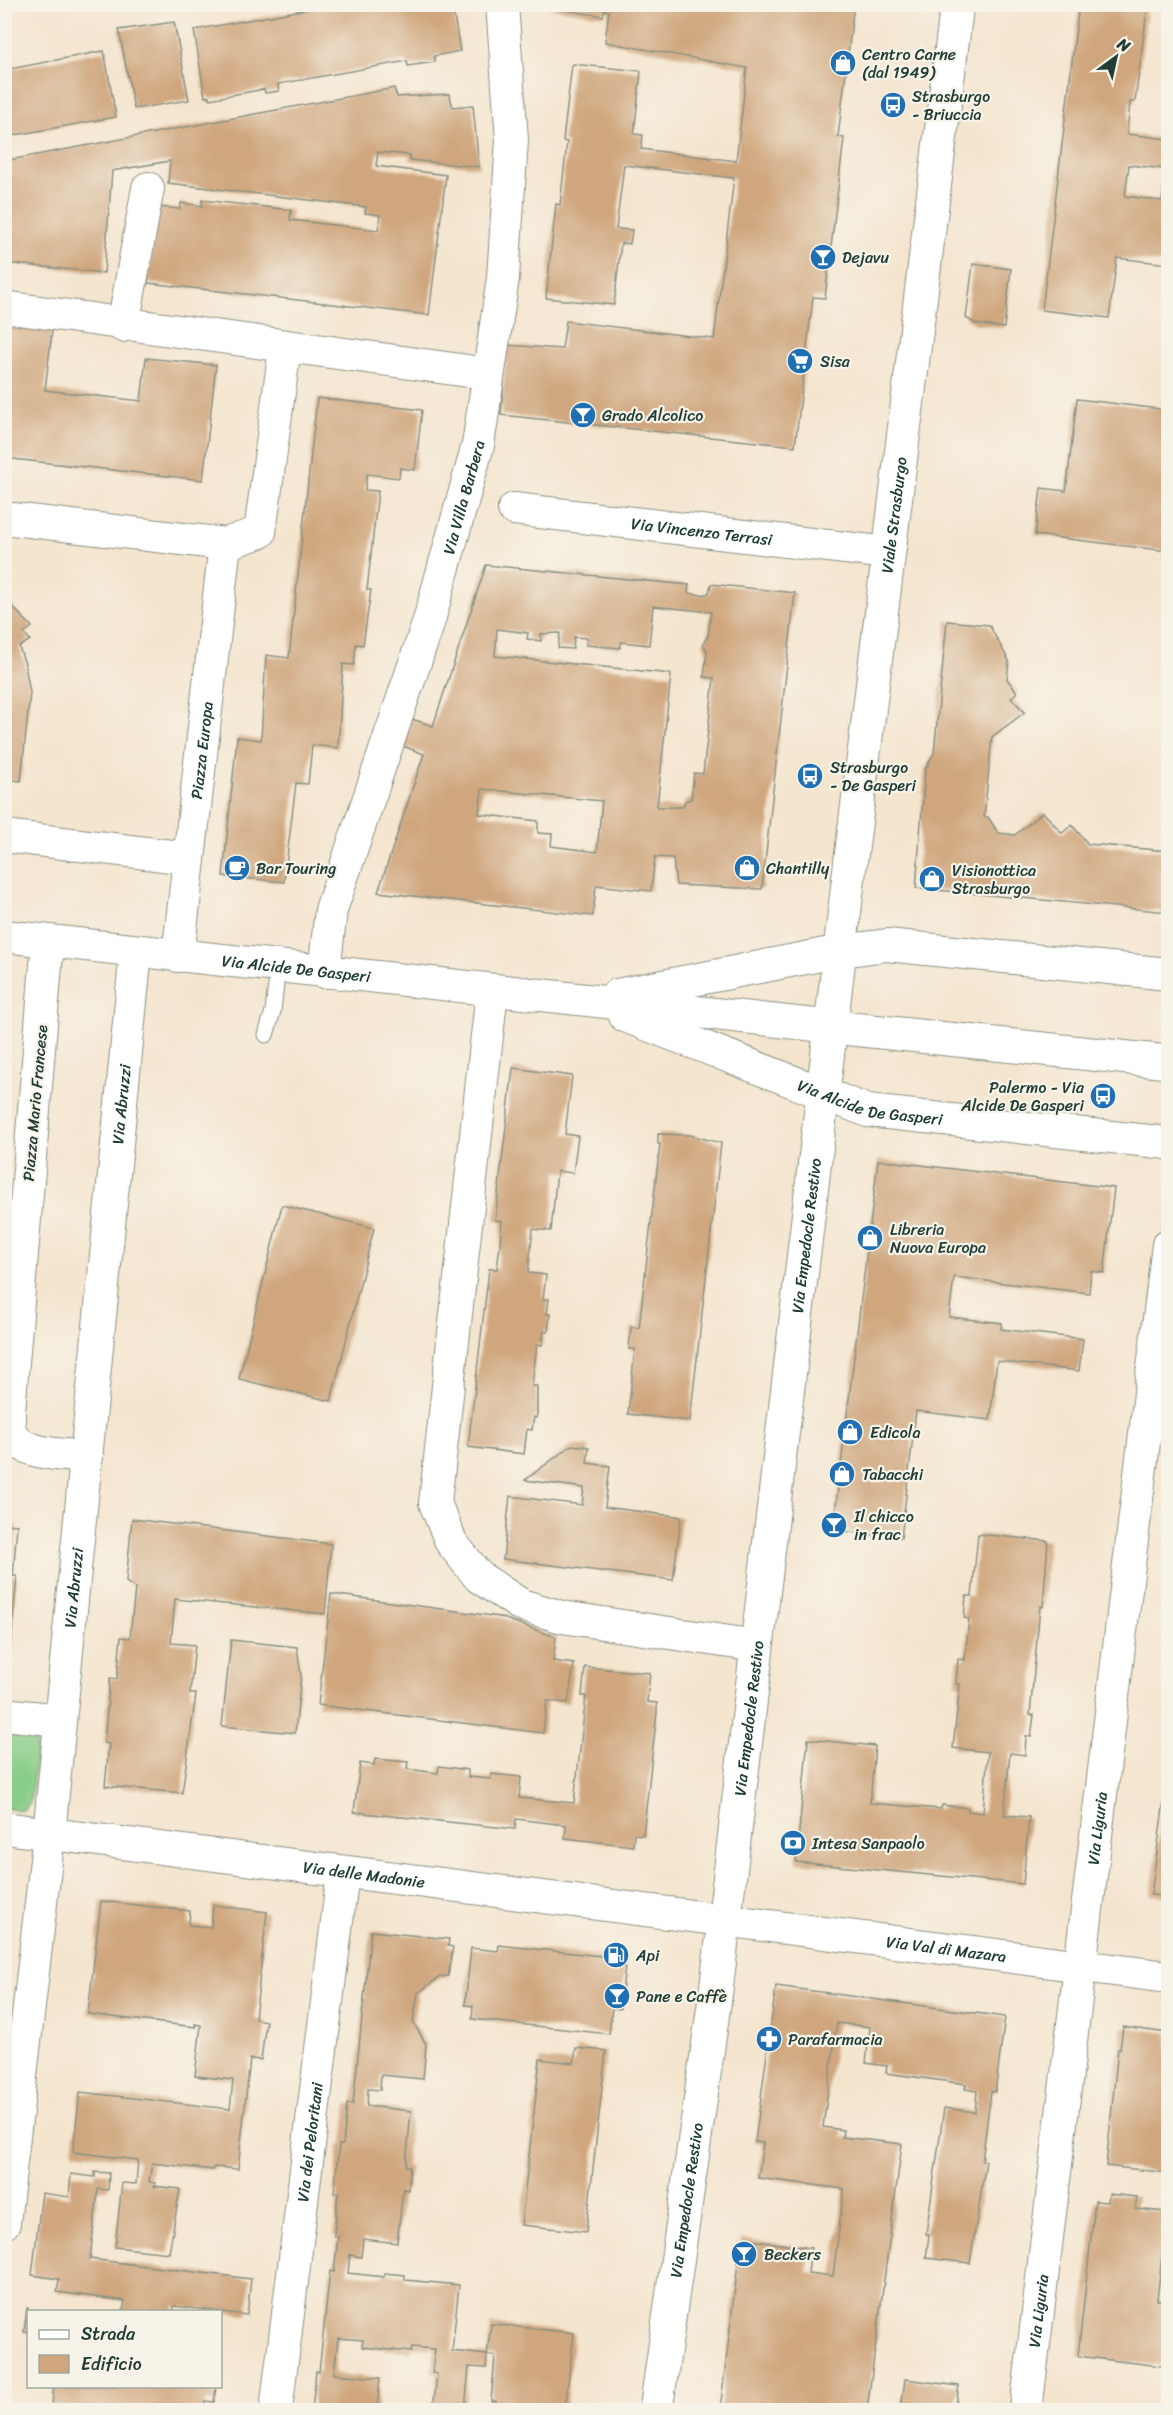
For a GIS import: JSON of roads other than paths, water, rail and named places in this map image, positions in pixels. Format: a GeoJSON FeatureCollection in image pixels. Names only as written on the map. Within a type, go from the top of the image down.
{"type":"FeatureCollection","features":[{"type":"Feature","properties":{"kind":"street","name":"Via Villa Barbera"},"geometry":{"type":"LineString","coordinates":[[324,972],[331,910],[428,624],[478,445],[503,278],[511,152],[502,4]]}},
{"type":"Feature","properties":{"kind":"street","name":"Viale Strasburgo"},"geometry":{"type":"LineString","coordinates":[[833,1027],[888,553],[957,4]]}},
{"type":"Feature","properties":{"kind":"street"},"geometry":{"type":"LineString","coordinates":[[123,326],[148,189]]}},
{"type":"Feature","properties":{"kind":"street"},"geometry":{"type":"LineString","coordinates":[[4,308],[285,348],[468,371]]}},
{"type":"Feature","properties":{"kind":"street"},"geometry":{"type":"LineString","coordinates":[[4,518],[225,544],[260,532],[285,348]]}},
{"type":"Feature","properties":{"kind":"street","name":"Via Vincenzo Terrasi"},"geometry":{"type":"LineString","coordinates":[[514,509],[888,553]]}},
{"type":"Feature","properties":{"kind":"street","name":"Piazza Europa"},"geometry":{"type":"LineString","coordinates":[[178,956],[225,544]]}},
{"type":"Feature","properties":{"kind":"street"},"geometry":{"type":"LineString","coordinates":[[4,836],[189,858]]}},
{"type":"Feature","properties":{"kind":"street","name":"Via Alcide De Gasperi"},"geometry":{"type":"LineString","coordinates":[[4,936],[492,991],[1168,1062]]}},
{"type":"Feature","properties":{"kind":"street","name":"Piazza Mario Francese"},"geometry":{"type":"LineString","coordinates":[[48,941],[9,1410],[10,1431],[20,1443],[39,1451],[87,1457]]}},
{"type":"Feature","properties":{"kind":"street","name":"Via Alcide De Gasperi"},"geometry":{"type":"LineString","coordinates":[[586,1001],[841,951],[887,945],[1168,974]]}},
{"type":"Feature","properties":{"kind":"street","name":"Via Abruzzi"},"geometry":{"type":"LineString","coordinates":[[4,2223],[49,1834],[136,951]]}},
{"type":"Feature","properties":{"kind":"street"},"geometry":{"type":"LineString","coordinates":[[492,991],[435,1503],[452,1542],[479,1577],[521,1605],[562,1617],[756,1646]]}},
{"type":"Feature","properties":{"kind":"street","name":"Via Alcide De Gasperi"},"geometry":{"type":"LineString","coordinates":[[586,1001],[868,1111],[1168,1143]]}},
{"type":"Feature","properties":{"kind":"street","name":"Via Empedocle Restivo"},"geometry":{"type":"LineString","coordinates":[[656,2410],[724,1920],[833,1027]]}},
{"type":"Feature","properties":{"kind":"street","name":"Via Liguria"},"geometry":{"type":"LineString","coordinates":[[1026,2410],[1168,1245]]}},
{"type":"Feature","properties":{"kind":"street"},"geometry":{"type":"LineString","coordinates":[[4,1714],[60,1720]]}},
{"type":"Feature","properties":{"kind":"street","name":"Via delle Madonie"},"geometry":{"type":"LineString","coordinates":[[4,1828],[724,1920]]}},
{"type":"Feature","properties":{"kind":"street","name":"Via dei Peloritani"},"geometry":{"type":"LineString","coordinates":[[276,2410],[343,1873]]}},
{"type":"Feature","properties":{"kind":"street","name":"Via Val di Mazara"},"geometry":{"type":"LineString","coordinates":[[724,1920],[1168,1977]]}},
{"type":"Feature","properties":{"kind":"lane"},"geometry":{"type":"LineString","coordinates":[[266,1035],[273,1011],[278,967]]}},
{"type":"Feature","properties":{"kind":"place","name":"Centro Carne (dal 1949)"},"geometry":{"type":"Point","coordinates":[843,63]}},
{"type":"Feature","properties":{"kind":"place","name":"Strasburgo - Briuccia"},"geometry":{"type":"Point","coordinates":[893,105]}},
{"type":"Feature","properties":{"kind":"place","name":"Dejavu"},"geometry":{"type":"Point","coordinates":[823,257]}},
{"type":"Feature","properties":{"kind":"place","name":"Sisa"},"geometry":{"type":"Point","coordinates":[800,361]}},
{"type":"Feature","properties":{"kind":"place","name":"Grado Alcolico"},"geometry":{"type":"Point","coordinates":[583,415]}},
{"type":"Feature","properties":{"kind":"place","name":"Strasburgo - De Gasperi"},"geometry":{"type":"Point","coordinates":[810,776]}},
{"type":"Feature","properties":{"kind":"place","name":"Bar Touring"},"geometry":{"type":"Point","coordinates":[237,868]}},
{"type":"Feature","properties":{"kind":"place","name":"Chantilly"},"geometry":{"type":"Point","coordinates":[747,868]}},
{"type":"Feature","properties":{"kind":"place","name":"Visionottica Strasburgo"},"geometry":{"type":"Point","coordinates":[932,879]}},
{"type":"Feature","properties":{"kind":"place","name":"Palermo - Via Alcide De Gasperi"},"geometry":{"type":"Point","coordinates":[1103,1096]}},
{"type":"Feature","properties":{"kind":"place","name":"Libreria Nuova Europa"},"geometry":{"type":"Point","coordinates":[870,1238]}},
{"type":"Feature","properties":{"kind":"place","name":"Edicola"},"geometry":{"type":"Point","coordinates":[850,1432]}},
{"type":"Feature","properties":{"kind":"place","name":"Tabacchi"},"geometry":{"type":"Point","coordinates":[842,1474]}},
{"type":"Feature","properties":{"kind":"place","name":"Il chicco in frac"},"geometry":{"type":"Point","coordinates":[834,1525]}},
{"type":"Feature","properties":{"kind":"place","name":"Intesa Sanpaolo"},"geometry":{"type":"Point","coordinates":[793,1843]}},
{"type":"Feature","properties":{"kind":"place","name":"Api"},"geometry":{"type":"Point","coordinates":[616,1955]}},
{"type":"Feature","properties":{"kind":"place","name":"Pane e Caffè"},"geometry":{"type":"Point","coordinates":[617,1996]}},
{"type":"Feature","properties":{"kind":"place","name":"Parafarmacia"},"geometry":{"type":"Point","coordinates":[769,2039]}},
{"type":"Feature","properties":{"kind":"place","name":"Beckers"},"geometry":{"type":"Point","coordinates":[744,2254]}}]}
